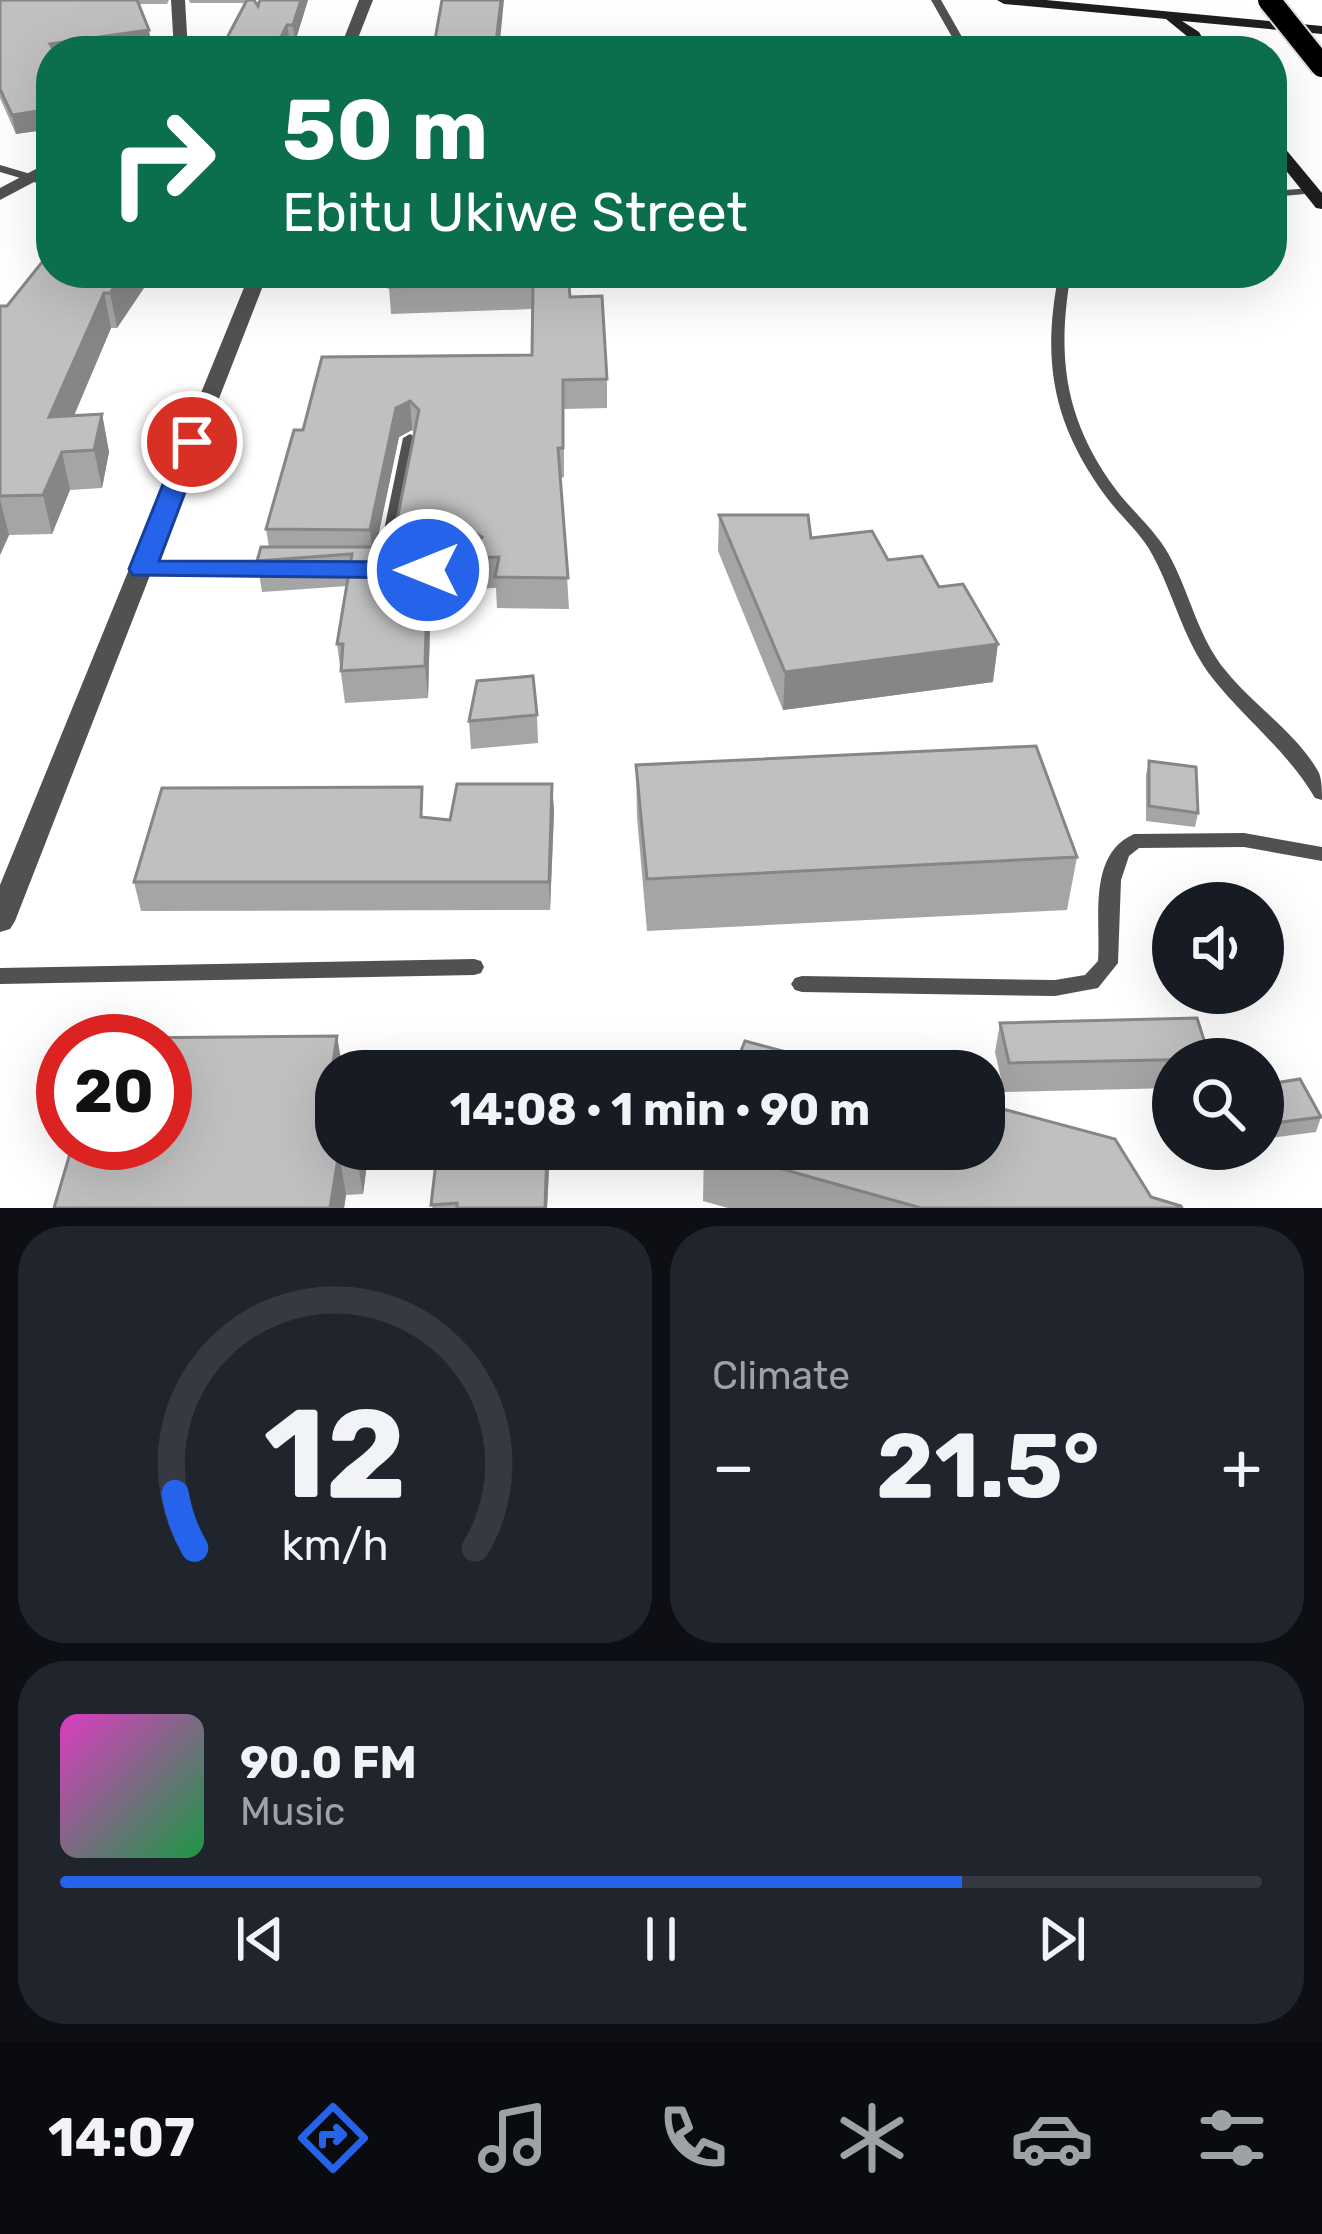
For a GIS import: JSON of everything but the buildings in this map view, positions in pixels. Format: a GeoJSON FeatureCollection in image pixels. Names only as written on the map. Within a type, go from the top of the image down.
{"type":"FeatureCollection","features":[{"type":"Feature","properties":{"kind":"highway"},"geometry":{"type":"LineString","coordinates":[[1262,6],[1322,67]]}},
{"type":"Feature","properties":{"kind":"street"},"geometry":{"type":"LineString","coordinates":[[178,0],[180,36]]}},
{"type":"Feature","properties":{"kind":"street"},"geometry":{"type":"LineString","coordinates":[[352,36],[366,0]]}},
{"type":"Feature","properties":{"kind":"street"},"geometry":{"type":"LineString","coordinates":[[1004,0],[1322,31]]}},
{"type":"Feature","properties":{"kind":"street"},"geometry":{"type":"LineString","coordinates":[[1126,0],[1262,6],[1322,19]]}},
{"type":"Feature","properties":{"kind":"street"},"geometry":{"type":"LineString","coordinates":[[1152,14],[1195,35],[1203,20],[1262,6]]}},
{"type":"Feature","properties":{"kind":"street"},"geometry":{"type":"LineString","coordinates":[[1287,161],[1317,198]]}},
{"type":"Feature","properties":{"kind":"street"},"geometry":{"type":"LineString","coordinates":[[0,194],[36,173]]}},
{"type":"Feature","properties":{"kind":"street"},"geometry":{"type":"LineString","coordinates":[[0,921],[253,288]]}},
{"type":"Feature","properties":{"kind":"lane"},"geometry":{"type":"LineString","coordinates":[[936,0],[956,36]]}},
{"type":"Feature","properties":{"kind":"lane"},"geometry":{"type":"LineString","coordinates":[[0,168],[36,179]]}},
{"type":"Feature","properties":{"kind":"lane"},"geometry":{"type":"LineString","coordinates":[[1287,195],[1317,198]]}},
{"type":"Feature","properties":{"kind":"lane"},"geometry":{"type":"LineString","coordinates":[[1062,288],[1053,365],[1083,458],[1158,548],[1185,606],[1192,636],[1205,655],[1322,794]]}},
{"type":"Feature","properties":{"kind":"lane"},"geometry":{"type":"LineString","coordinates":[[384,569],[410,438]]}},
{"type":"Feature","properties":{"kind":"lane"},"geometry":{"type":"LineString","coordinates":[[142,569],[296,569]]}},
{"type":"Feature","properties":{"kind":"lane"},"geometry":{"type":"LineString","coordinates":[[362,569],[406,569]]}},
{"type":"Feature","properties":{"kind":"lane"},"geometry":{"type":"LineString","coordinates":[[802,983],[1054,988],[1091,982],[1108,963],[1111,867],[1120,850],[1134,841],[1244,840],[1322,854]]}},
{"type":"Feature","properties":{"kind":"lane"},"geometry":{"type":"LineString","coordinates":[[0,976],[474,968]]}},
{"type":"Feature","properties":{"kind":"route"},"geometry":{"type":"LineString","coordinates":[[192,442],[142,569],[428,570]]}}]}
